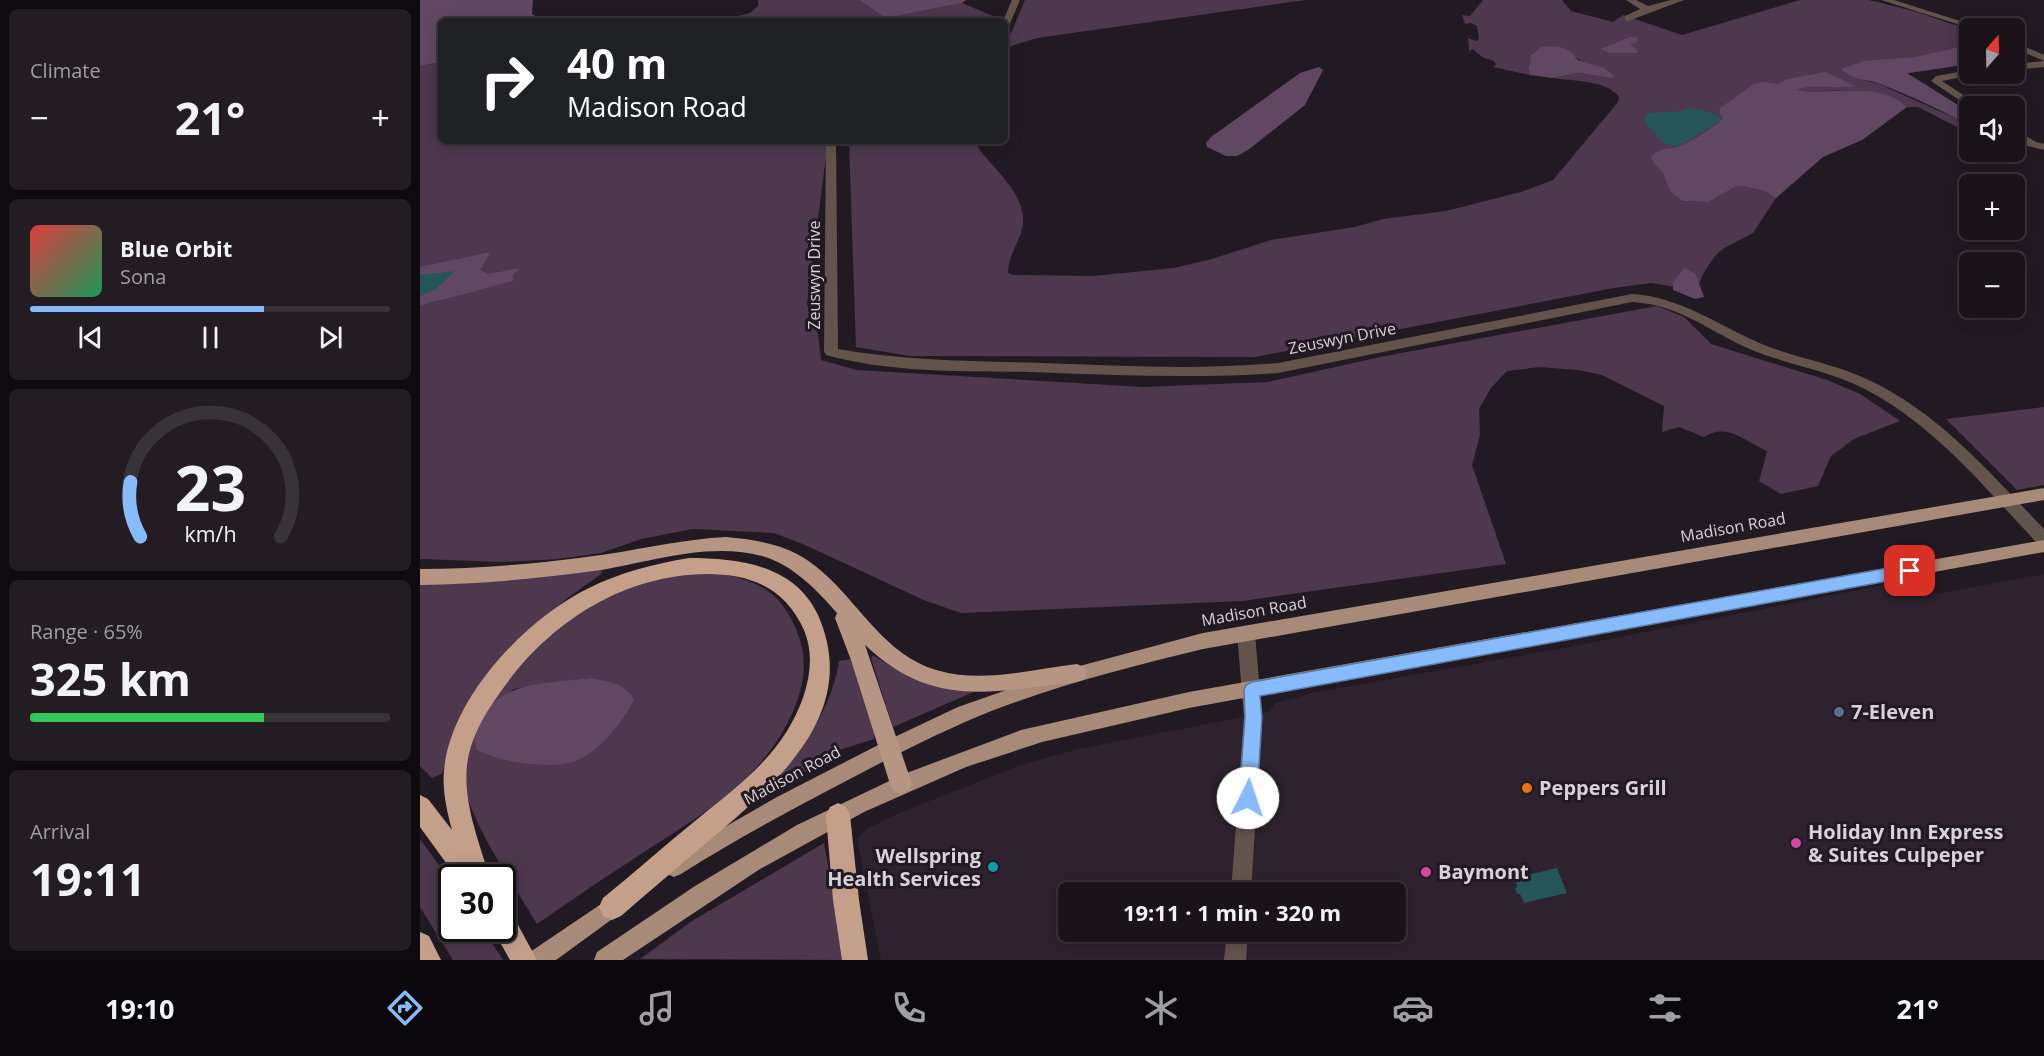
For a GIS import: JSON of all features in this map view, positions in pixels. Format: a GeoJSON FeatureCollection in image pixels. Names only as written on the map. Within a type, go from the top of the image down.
{"type":"FeatureCollection","features":[{"type":"Feature","properties":{"kind":"highway"},"geometry":{"type":"LineString","coordinates":[[420,577],[497,575],[575,566],[690,547],[742,545],[765,549],[801,565],[824,583],[879,649],[920,674],[941,681],[970,684],[1077,673]]}},
{"type":"Feature","properties":{"kind":"highway"},"geometry":{"type":"LineString","coordinates":[[474,864],[455,785],[456,763],[464,736],[478,709],[493,683],[512,660],[552,622],[571,609],[595,594],[636,578],[681,567],[702,565],[750,571],[769,577],[785,586],[802,602],[812,619],[822,656],[814,702],[803,727],[768,776],[612,907]]}},
{"type":"Feature","properties":{"kind":"highway"},"geometry":{"type":"LineString","coordinates":[[838,602],[861,660],[888,748],[902,784]]}},
{"type":"Feature","properties":{"kind":"highway"},"geometry":{"type":"LineString","coordinates":[[420,807],[463,864]]}},
{"type":"Feature","properties":{"kind":"highway"},"geometry":{"type":"LineString","coordinates":[[838,814],[846,900],[855,960]]}},
{"type":"Feature","properties":{"kind":"highway"},"geometry":{"type":"LineString","coordinates":[[514,942],[524,960]]}},
{"type":"Feature","properties":{"kind":"highway"},"geometry":{"type":"LineString","coordinates":[[420,945],[428,960]]}},
{"type":"Feature","properties":{"kind":"main road","name":"Madison Road"},"geometry":{"type":"LineString","coordinates":[[538,960],[612,907],[726,834],[888,748],[950,720],[1077,673],[1149,653],[1246,633],[2044,494]]}},
{"type":"Feature","properties":{"kind":"main road"},"geometry":{"type":"LineString","coordinates":[[605,960],[756,860],[838,814],[902,784],[966,758],[1067,725],[1189,700],[2044,546]]}},
{"type":"Feature","properties":{"kind":"street"},"geometry":{"type":"LineString","coordinates":[[1008,19],[1016,0]]}},
{"type":"Feature","properties":{"kind":"street"},"geometry":{"type":"LineString","coordinates":[[1630,0],[1647,9]]}},
{"type":"Feature","properties":{"kind":"street"},"geometry":{"type":"LineString","coordinates":[[1628,18],[1647,9],[1680,0]]}},
{"type":"Feature","properties":{"kind":"street"},"geometry":{"type":"LineString","coordinates":[[1885,0],[1959,22]]}},
{"type":"Feature","properties":{"kind":"street"},"geometry":{"type":"LineString","coordinates":[[2025,50],[2044,58]]}},
{"type":"Feature","properties":{"kind":"street"},"geometry":{"type":"LineString","coordinates":[[2025,66],[2044,64]]}},
{"type":"Feature","properties":{"kind":"street"},"geometry":{"type":"LineString","coordinates":[[1959,75],[1939,78],[1936,81],[1959,96]]}},
{"type":"Feature","properties":{"kind":"street"},"geometry":{"type":"LineString","coordinates":[[2025,139],[2044,147]]}},
{"type":"Feature","properties":{"kind":"street","name":"Zeuswyn Drive"},"geometry":{"type":"LineString","coordinates":[[831,144],[831,352],[878,361],[923,365],[1181,374],[1246,371],[1290,366],[1632,298],[1658,299],[1686,309],[1751,345],[1843,373],[1891,397],[1936,429],[2006,501]]}},
{"type":"Feature","properties":{"kind":"street"},"geometry":{"type":"LineString","coordinates":[[2006,501],[2044,539]]}},
{"type":"Feature","properties":{"kind":"street"},"geometry":{"type":"LineString","coordinates":[[1241,882],[1252,738],[1252,690],[1246,633]]}},
{"type":"Feature","properties":{"kind":"street"},"geometry":{"type":"LineString","coordinates":[[1235,960],[1237,942]]}},
{"type":"Feature","properties":{"kind":"shaded area"},"geometry":{"type":"Polygon","coordinates":[[[420,0],[533,0],[532,14],[538,18],[438,18],[438,63],[420,66],[420,0]]]}},
{"type":"Feature","properties":{"kind":"shaded area"},"geometry":{"type":"Polygon","coordinates":[[[758,0],[859,0],[882,16],[891,17],[962,3],[998,18],[729,18],[750,13],[758,6],[758,0]]]}},
{"type":"Feature","properties":{"kind":"shaded area"},"geometry":{"type":"Polygon","coordinates":[[[859,0],[966,0],[962,3],[891,17],[882,16],[859,0]]]}},
{"type":"Feature","properties":{"kind":"shaded area"},"geometry":{"type":"Polygon","coordinates":[[[1025,0],[1305,0],[1037,38],[1008,47],[1008,34],[1011,33],[1025,0]]]}},
{"type":"Feature","properties":{"kind":"shaded area"},"geometry":{"type":"Polygon","coordinates":[[[1483,0],[1562,0],[1571,11],[1613,22],[1623,15],[1682,35],[1800,0],[1869,0],[1917,12],[1959,27],[1959,66],[1864,80],[1879,84],[1957,119],[1959,128],[1918,107],[1907,107],[1885,95],[1858,91],[1803,91],[1684,201],[1709,202],[1735,187],[1744,186],[1764,191],[1776,198],[1753,233],[1724,248],[1715,256],[1699,284],[1696,274],[1681,288],[1651,283],[1614,288],[1255,357],[910,356],[856,347],[849,144],[977,144],[1011,187],[1022,209],[1021,233],[1008,268],[1008,273],[1013,275],[1093,276],[1174,268],[1212,259],[1271,240],[1355,227],[1383,219],[1446,211],[1521,192],[1553,180],[1618,102],[1619,97],[1614,91],[1598,84],[1552,78],[1578,73],[1611,78],[1560,48],[1550,47],[1536,51],[1528,68],[1530,75],[1493,67],[1496,65],[1494,61],[1482,57],[1473,49],[1469,51],[1468,38],[1476,41],[1479,39],[1477,26],[1471,23],[1465,24],[1462,15],[1470,16],[1483,0]]]}},
{"type":"Feature","properties":{"kind":"shaded area"},"geometry":{"type":"Polygon","coordinates":[[[1630,37],[1638,38],[1637,42],[1630,44],[1637,50],[1637,53],[1610,53],[1601,49],[1630,37]]]}},
{"type":"Feature","properties":{"kind":"shaded area"},"geometry":{"type":"Polygon","coordinates":[[[1542,47],[1563,48],[1571,52],[1578,60],[1604,68],[1614,76],[1611,78],[1578,73],[1552,78],[1530,75],[1528,68],[1531,61],[1530,56],[1542,47]]]}},
{"type":"Feature","properties":{"kind":"shaded area"},"geometry":{"type":"Polygon","coordinates":[[[1959,47],[1959,65],[1907,73],[1959,106],[1959,120],[1914,98],[1855,77],[1841,69],[1864,61],[1916,57],[1959,47]]]}},
{"type":"Feature","properties":{"kind":"shaded area"},"geometry":{"type":"Polygon","coordinates":[[[438,63],[438,144],[828,144],[807,304],[818,334],[821,360],[857,370],[1143,387],[1268,382],[1385,356],[1657,306],[1684,317],[1711,344],[1827,380],[1860,394],[1900,421],[1854,439],[1831,456],[1818,486],[1781,494],[1759,481],[1767,451],[1736,435],[1721,432],[1704,437],[1679,427],[1662,432],[1664,406],[1602,375],[1578,370],[1539,367],[1507,371],[1491,388],[1479,409],[1480,435],[1472,465],[1506,564],[1242,601],[961,613],[926,601],[774,533],[693,529],[641,539],[601,553],[558,559],[503,562],[420,559],[420,66],[438,63]]]}},
{"type":"Feature","properties":{"kind":"shaded area"},"geometry":{"type":"Polygon","coordinates":[[[1319,67],[1323,70],[1305,105],[1248,150],[1237,156],[1226,156],[1207,147],[1206,143],[1211,137],[1300,73],[1319,67]]]}},
{"type":"Feature","properties":{"kind":"shaded area"},"geometry":{"type":"Polygon","coordinates":[[[1825,72],[1856,86],[1808,87],[1796,90],[1868,91],[1895,99],[1907,107],[1862,140],[1823,157],[1776,198],[1764,191],[1744,186],[1735,187],[1709,202],[1683,201],[1670,191],[1663,173],[1651,157],[1655,153],[1687,143],[1720,122],[1723,118],[1719,113],[1720,108],[1754,84],[1762,82],[1778,84],[1788,79],[1825,72]]]}},
{"type":"Feature","properties":{"kind":"shaded area"},"geometry":{"type":"Polygon","coordinates":[[[1687,108],[1700,109],[1721,117],[1722,120],[1677,147],[1662,142],[1645,123],[1645,116],[1648,113],[1681,111],[1687,108]]]}},
{"type":"Feature","properties":{"kind":"shaded area"},"geometry":{"type":"Polygon","coordinates":[[[490,253],[480,270],[488,274],[520,268],[513,275],[513,281],[420,306],[420,267],[490,253]]]}},
{"type":"Feature","properties":{"kind":"shaded area"},"geometry":{"type":"Polygon","coordinates":[[[1684,268],[1696,274],[1704,297],[1695,299],[1673,290],[1673,282],[1684,268]]]}},
{"type":"Feature","properties":{"kind":"shaded area"},"geometry":{"type":"Polygon","coordinates":[[[455,271],[436,289],[420,296],[420,275],[455,271]]]}},
{"type":"Feature","properties":{"kind":"shaded area"},"geometry":{"type":"Polygon","coordinates":[[[2044,407],[2044,485],[2017,490],[1946,419],[2044,407]]]}},
{"type":"Feature","properties":{"kind":"shaded area"},"geometry":{"type":"Polygon","coordinates":[[[601,570],[602,573],[543,618],[500,660],[482,684],[467,710],[453,740],[442,774],[432,778],[420,766],[420,580],[562,574],[601,570]]]}},
{"type":"Feature","properties":{"kind":"shaded area"},"geometry":{"type":"Polygon","coordinates":[[[716,573],[731,576],[756,584],[776,598],[792,620],[803,652],[803,678],[796,704],[783,731],[767,754],[729,794],[537,924],[516,891],[516,864],[500,864],[468,800],[465,772],[473,734],[487,755],[524,762],[570,763],[589,678],[514,689],[485,711],[498,689],[563,622],[616,593],[670,576],[716,573]]]}},
{"type":"Feature","properties":{"kind":"shaded area"},"geometry":{"type":"Polygon","coordinates":[[[2044,574],[2044,960],[881,960],[857,839],[868,828],[904,811],[1018,766],[1078,749],[1268,712],[1276,703],[1312,693],[1569,647],[1924,577],[1936,594],[2044,574]]]}},
{"type":"Feature","properties":{"kind":"shaded area"},"geometry":{"type":"Polygon","coordinates":[[[873,655],[902,673],[925,683],[950,687],[985,687],[893,727],[871,658],[873,655]]]}},
{"type":"Feature","properties":{"kind":"shaded area"},"geometry":{"type":"Polygon","coordinates":[[[852,659],[875,725],[874,739],[833,752],[779,792],[767,791],[791,762],[821,715],[835,680],[839,661],[852,659]]]}},
{"type":"Feature","properties":{"kind":"shaded area"},"geometry":{"type":"Polygon","coordinates":[[[589,678],[608,681],[620,686],[634,699],[616,728],[589,754],[569,763],[547,765],[509,761],[477,750],[473,734],[486,709],[496,700],[520,688],[589,678]]]}},
{"type":"Feature","properties":{"kind":"shaded area"},"geometry":{"type":"Polygon","coordinates":[[[420,839],[438,864],[438,936],[420,907],[420,839]]]}},
{"type":"Feature","properties":{"kind":"shaded area"},"geometry":{"type":"Polygon","coordinates":[[[824,843],[845,960],[640,959],[692,921],[824,843]]]}},
{"type":"Feature","properties":{"kind":"shaded area"},"geometry":{"type":"Polygon","coordinates":[[[1557,868],[1567,893],[1524,903],[1515,889],[1517,887],[1515,878],[1557,868]]]}},
{"type":"Feature","properties":{"kind":"shaded area"},"geometry":{"type":"Polygon","coordinates":[[[442,942],[491,942],[503,960],[453,960],[442,942]]]}},
{"type":"Feature","properties":{"kind":"place","name":"7-Eleven"},"geometry":{"type":"Point","coordinates":[1839,712]}},
{"type":"Feature","properties":{"kind":"place","name":"Peppers Grill"},"geometry":{"type":"Point","coordinates":[1527,788]}},
{"type":"Feature","properties":{"kind":"place","name":"Holiday Inn Express & Suites Culpeper"},"geometry":{"type":"Point","coordinates":[1796,843]}},
{"type":"Feature","properties":{"kind":"place","name":"Wellspring Health Services"},"geometry":{"type":"Point","coordinates":[993,867]}},
{"type":"Feature","properties":{"kind":"place","name":"Baymont"},"geometry":{"type":"Point","coordinates":[1426,872]}},
{"type":"Feature","properties":{"kind":"route"},"geometry":{"type":"LineString","coordinates":[[1248,798],[1253,717],[1252,690],[1910,571]]}}]}
